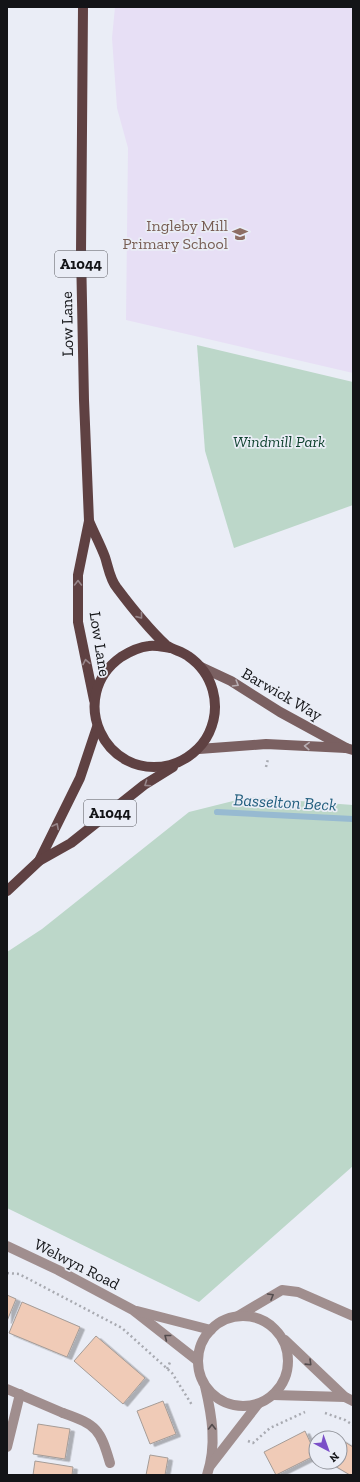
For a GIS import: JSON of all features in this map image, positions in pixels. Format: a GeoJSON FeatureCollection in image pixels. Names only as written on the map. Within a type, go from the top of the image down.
{"type":"FeatureCollection","features":[{"type":"Feature","properties":{"kind":"main road","name":"Low Lane"},"geometry":{"type":"LineString","coordinates":[[83,7],[81,252],[84,400],[89,520],[78,575],[78,622],[94,700]]}},
{"type":"Feature","properties":{"kind":"main road","name":"Low Lane"},"geometry":{"type":"LineString","coordinates":[[89,520],[102,549],[115,586],[152,631],[170,648]]}},
{"type":"Feature","properties":{"kind":"main road"},"geometry":{"type":"LineString","coordinates":[[149,646],[170,648],[187,655],[201,667],[210,682],[215,699],[215,717],[209,734],[199,748],[179,762],[160,767],[140,766],[122,758],[107,744],[97,727],[94,700],[100,680],[112,664],[129,652],[149,646]]}},
{"type":"Feature","properties":{"kind":"main road","name":"A1044"},"geometry":{"type":"LineString","coordinates":[[39,861],[80,778],[97,727]]}},
{"type":"Feature","properties":{"kind":"main road","name":"A1044"},"geometry":{"type":"LineString","coordinates":[[7,891],[39,861],[71,843],[144,785],[179,762]]}},
{"type":"Feature","properties":{"kind":"street","name":"Barwick Way"},"geometry":{"type":"LineString","coordinates":[[201,667],[231,681],[280,712],[350,749]]}},
{"type":"Feature","properties":{"kind":"street","name":"Barwick Way"},"geometry":{"type":"LineString","coordinates":[[199,748],[266,744],[350,749]]}},
{"type":"Feature","properties":{"kind":"street","name":"Welwyn Road"},"geometry":{"type":"LineString","coordinates":[[7,1246],[58,1270],[133,1310],[198,1361]]}},
{"type":"Feature","properties":{"kind":"street"},"geometry":{"type":"LineString","coordinates":[[208,1471],[212,1447],[212,1418],[198,1361],[202,1344],[211,1330],[219,1323],[238,1316],[282,1290],[298,1292],[353,1316]]}},
{"type":"Feature","properties":{"kind":"street","name":"Welwyn Road"},"geometry":{"type":"LineString","coordinates":[[133,1310],[211,1330]]}},
{"type":"Feature","properties":{"kind":"street"},"geometry":{"type":"LineString","coordinates":[[238,1316],[250,1316],[262,1320],[272,1327],[349,1399]]}},
{"type":"Feature","properties":{"kind":"street"},"geometry":{"type":"LineString","coordinates":[[208,1471],[258,1404],[273,1395],[283,1382],[288,1367],[288,1356],[286,1346],[281,1336]]}},
{"type":"Feature","properties":{"kind":"street"},"geometry":{"type":"LineString","coordinates":[[205,1386],[215,1397],[228,1404],[243,1406],[258,1404]]}},
{"type":"Feature","properties":{"kind":"street"},"geometry":{"type":"LineString","coordinates":[[7,1389],[80,1419],[96,1429],[103,1441],[110,1463]]}},
{"type":"Feature","properties":{"kind":"street"},"geometry":{"type":"LineString","coordinates":[[7,1447],[20,1394]]}},
{"type":"Feature","properties":{"kind":"street"},"geometry":{"type":"LineString","coordinates":[[273,1395],[349,1399]]}},
{"type":"Feature","properties":{"kind":"path"},"geometry":{"type":"LineString","coordinates":[[7,1273],[19,1274],[122,1328],[172,1372],[195,1410]]}},
{"type":"Feature","properties":{"kind":"path"},"geometry":{"type":"LineString","coordinates":[[235,1434],[253,1443],[270,1428],[312,1409]]}},
{"type":"Feature","properties":{"kind":"path"},"geometry":{"type":"LineString","coordinates":[[318,1411],[353,1424]]}},
{"type":"Feature","properties":{"kind":"shaded area","name":"Ingleby Mill Primary School"},"geometry":{"type":"Polygon","coordinates":[[[115,7],[353,7],[353,373],[126,320],[128,148],[117,108],[112,38],[115,7]]]}},
{"type":"Feature","properties":{"kind":"green space","name":"Windmill Park"},"geometry":{"type":"Polygon","coordinates":[[[197,345],[353,382],[353,505],[234,548],[205,451],[197,345]]]}},
{"type":"Feature","properties":{"kind":"green space"},"geometry":{"type":"Polygon","coordinates":[[[249,797],[353,805],[353,1166],[199,1302],[7,1208],[7,952],[42,929],[189,812],[249,797]]]}},
{"type":"Feature","properties":{"kind":"building"},"geometry":{"type":"Polygon","coordinates":[[[7,1295],[16,1299],[7,1321],[7,1295]]]}},
{"type":"Feature","properties":{"kind":"building"},"geometry":{"type":"Polygon","coordinates":[[[22,1302],[80,1327],[67,1357],[9,1333],[22,1302]]]}},
{"type":"Feature","properties":{"kind":"building"},"geometry":{"type":"Polygon","coordinates":[[[96,1336],[145,1378],[123,1404],[74,1361],[96,1336]]]}},
{"type":"Feature","properties":{"kind":"building"},"geometry":{"type":"Polygon","coordinates":[[[163,1401],[176,1434],[150,1444],[137,1411],[163,1401]]]}},
{"type":"Feature","properties":{"kind":"building"},"geometry":{"type":"Polygon","coordinates":[[[38,1424],[70,1429],[65,1459],[33,1454],[38,1424]]]}},
{"type":"Feature","properties":{"kind":"building"},"geometry":{"type":"Polygon","coordinates":[[[305,1431],[308,1438],[308,1459],[276,1475],[264,1452],[305,1431]]]}},
{"type":"Feature","properties":{"kind":"building"},"geometry":{"type":"Polygon","coordinates":[[[348,1444],[353,1447],[353,1475],[342,1470],[348,1470],[348,1444]]]}},
{"type":"Feature","properties":{"kind":"building"},"geometry":{"type":"Polygon","coordinates":[[[150,1455],[168,1458],[165,1475],[146,1475],[150,1455]]]}},
{"type":"Feature","properties":{"kind":"building"},"geometry":{"type":"Polygon","coordinates":[[[35,1461],[73,1467],[72,1475],[33,1475],[35,1461]]]}},
{"type":"Feature","properties":{"kind":"waterway","name":"Basselton Beck"},"geometry":{"type":"LineString","coordinates":[[217,812],[353,819]]}},
{"type":"Feature","properties":{"kind":"place","name":"Ingleby Mill Primary School"},"geometry":{"type":"Point","coordinates":[240,234]}}]}
